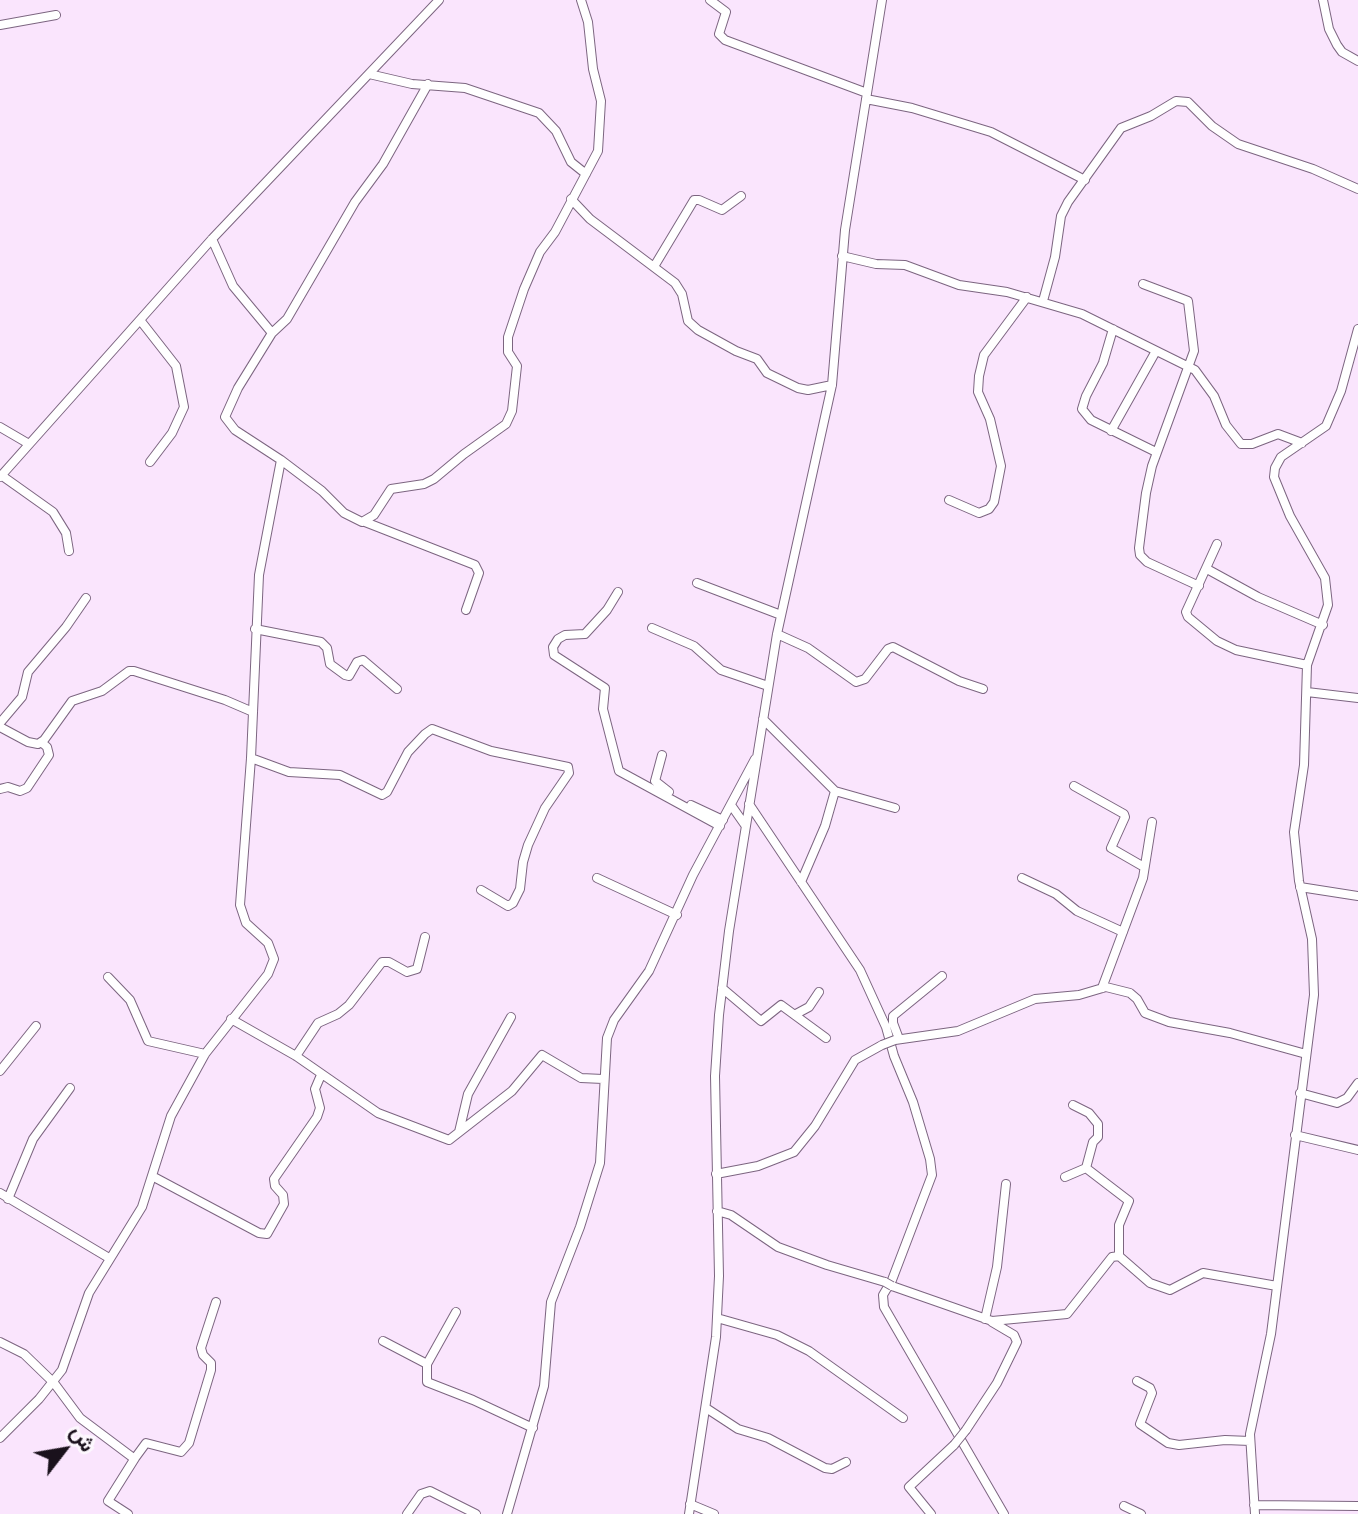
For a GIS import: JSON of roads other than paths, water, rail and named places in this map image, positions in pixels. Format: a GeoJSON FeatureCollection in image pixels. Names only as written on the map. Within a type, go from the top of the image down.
{"type":"FeatureCollection","features":[{"type":"Feature","properties":{"kind":"street"},"geometry":{"type":"LineString","coordinates":[[69,551],[66,533],[53,512],[1,476],[212,239],[439,0]]}},
{"type":"Feature","properties":{"kind":"street"},"geometry":{"type":"LineString","coordinates":[[365,522],[374,515],[391,489],[424,484],[434,479],[506,424],[512,411],[517,366],[508,352],[508,337],[540,252],[555,232],[598,151],[601,108],[588,22],[581,0]]}},
{"type":"Feature","properties":{"kind":"street"},"geometry":{"type":"LineString","coordinates":[[710,0],[726,12],[719,34],[725,40],[867,96],[991,132],[1085,180]]}},
{"type":"Feature","properties":{"kind":"street"},"geometry":{"type":"LineString","coordinates":[[714,1514],[690,1509],[715,1356],[715,1087],[722,988],[777,634],[832,385],[842,256],[882,0]]}},
{"type":"Feature","properties":{"kind":"street"},"geometry":{"type":"LineString","coordinates":[[1323,0],[1329,29],[1337,45],[1342,52],[1358,61]]}},
{"type":"Feature","properties":{"kind":"street"},"geometry":{"type":"LineString","coordinates":[[0,25],[56,15]]}},
{"type":"Feature","properties":{"kind":"street"},"geometry":{"type":"LineString","coordinates":[[369,74],[412,84],[465,88],[539,113],[556,131],[571,162],[586,174]]}},
{"type":"Feature","properties":{"kind":"street"},"geometry":{"type":"LineString","coordinates":[[428,84],[383,164],[355,202],[287,319],[272,333],[238,388],[225,417],[235,430],[281,460],[358,522],[365,522],[475,565],[479,573],[466,610]]}},
{"type":"Feature","properties":{"kind":"street"},"geometry":{"type":"LineString","coordinates":[[1043,301],[1055,257],[1061,216],[1121,128],[1182,101],[1188,102],[1212,126],[1238,144],[1313,169],[1358,189]]}},
{"type":"Feature","properties":{"kind":"street"},"geometry":{"type":"LineString","coordinates":[[655,265],[694,200],[722,210],[741,196]]}},
{"type":"Feature","properties":{"kind":"street"},"geometry":{"type":"LineString","coordinates":[[571,199],[590,219],[655,265],[680,288],[688,321],[698,330],[757,359],[767,373],[798,388],[808,390],[832,385]]}},
{"type":"Feature","properties":{"kind":"street"},"geometry":{"type":"LineString","coordinates":[[212,239],[233,286],[272,333]]}},
{"type":"Feature","properties":{"kind":"street"},"geometry":{"type":"LineString","coordinates":[[842,256],[876,264],[905,265],[959,285],[1027,297],[1082,314],[1189,365],[1204,381],[1226,425],[1241,444],[1252,444],[1278,434],[1302,443]]}},
{"type":"Feature","properties":{"kind":"street"},"geometry":{"type":"LineString","coordinates":[[1143,284],[1188,301],[1194,346],[1156,452],[1146,493],[1140,555],[1147,562],[1199,586]]}},
{"type":"Feature","properties":{"kind":"street"},"geometry":{"type":"LineString","coordinates":[[949,500],[979,513],[989,509],[994,502],[1001,466],[990,419],[978,392],[979,376],[984,355],[1027,297]]}},
{"type":"Feature","properties":{"kind":"street"},"geometry":{"type":"LineString","coordinates":[[140,320],[176,366],[184,407],[172,433],[150,462]]}},
{"type":"Feature","properties":{"kind":"street"},"geometry":{"type":"LineString","coordinates":[[1113,329],[1103,363],[1082,405],[1085,415],[1156,452]]}},
{"type":"Feature","properties":{"kind":"street"},"geometry":{"type":"LineString","coordinates":[[1358,329],[1331,416],[1320,431],[1281,457],[1274,477],[1290,516],[1325,578],[1328,605],[1307,665],[1304,765],[1294,832],[1300,887],[1312,939],[1314,995],[1271,1334],[1252,1418],[1250,1441],[1254,1510],[1358,1506]]}},
{"type":"Feature","properties":{"kind":"street"},"geometry":{"type":"LineString","coordinates":[[1111,431],[1156,351]]}},
{"type":"Feature","properties":{"kind":"street"},"geometry":{"type":"LineString","coordinates":[[0,427],[29,444]]}},
{"type":"Feature","properties":{"kind":"street"},"geometry":{"type":"LineString","coordinates":[[0,1438],[54,1383],[67,1358],[84,1304],[142,1207],[171,1116],[205,1054],[268,974],[274,959],[272,948],[246,923],[240,911],[259,575],[281,460]]}},
{"type":"Feature","properties":{"kind":"street"},"geometry":{"type":"LineString","coordinates":[[1217,544],[1187,614],[1217,641],[1236,650],[1307,665]]}},
{"type":"Feature","properties":{"kind":"street"},"geometry":{"type":"LineString","coordinates":[[1207,569],[1258,597],[1323,625]]}},
{"type":"Feature","properties":{"kind":"street"},"geometry":{"type":"LineString","coordinates":[[697,583],[781,615]]}},
{"type":"Feature","properties":{"kind":"street"},"geometry":{"type":"LineString","coordinates":[[618,592],[607,610],[585,634],[565,635],[558,639],[553,647],[554,655],[605,688],[603,709],[619,771],[721,823]]}},
{"type":"Feature","properties":{"kind":"street"},"geometry":{"type":"LineString","coordinates":[[0,789],[8,787],[20,791],[27,788],[49,755],[47,747],[41,742],[28,742],[0,725],[22,697],[28,672],[86,598]]}},
{"type":"Feature","properties":{"kind":"street"},"geometry":{"type":"LineString","coordinates":[[652,628],[694,646],[721,670],[768,686]]}},
{"type":"Feature","properties":{"kind":"street"},"geometry":{"type":"LineString","coordinates":[[255,629],[321,642],[327,648],[330,664],[347,676],[357,662],[363,660],[397,689]]}},
{"type":"Feature","properties":{"kind":"street"},"geometry":{"type":"LineString","coordinates":[[777,634],[808,648],[856,682],[865,679],[888,649],[893,647],[959,681],[983,689]]}},
{"type":"Feature","properties":{"kind":"street"},"geometry":{"type":"LineString","coordinates":[[41,742],[72,701],[102,691],[129,671],[225,700],[253,712]]}},
{"type":"Feature","properties":{"kind":"street"},"geometry":{"type":"LineString","coordinates":[[1307,692],[1358,698]]}},
{"type":"Feature","properties":{"kind":"street"},"geometry":{"type":"LineString","coordinates":[[763,719],[835,791],[895,808]]}},
{"type":"Feature","properties":{"kind":"street"},"geometry":{"type":"LineString","coordinates":[[251,758],[289,772],[340,775],[382,795],[387,792],[403,759],[432,729],[491,751],[568,767],[569,773],[545,808],[528,845],[520,889],[513,903],[508,906],[481,890]]}},
{"type":"Feature","properties":{"kind":"street"},"geometry":{"type":"LineString","coordinates":[[507,1514],[544,1386],[551,1302],[580,1227],[600,1163],[605,1046],[610,1030],[649,971],[693,875],[759,750]]}},
{"type":"Feature","properties":{"kind":"street"},"geometry":{"type":"LineString","coordinates":[[662,755],[655,775],[656,783],[721,823]]}},
{"type":"Feature","properties":{"kind":"street"},"geometry":{"type":"LineString","coordinates":[[1074,786],[1125,816],[1111,848],[1144,867]]}},
{"type":"Feature","properties":{"kind":"street"},"geometry":{"type":"LineString","coordinates":[[801,882],[825,826],[835,791]]}},
{"type":"Feature","properties":{"kind":"street"},"geometry":{"type":"LineString","coordinates":[[749,804],[860,970],[886,1027],[930,1159],[932,1175],[892,1280],[883,1295],[884,1307],[1004,1514]]}},
{"type":"Feature","properties":{"kind":"street"},"geometry":{"type":"LineString","coordinates":[[731,805],[745,825]]}},
{"type":"Feature","properties":{"kind":"street"},"geometry":{"type":"LineString","coordinates":[[1102,988],[1143,878],[1152,822]]}},
{"type":"Feature","properties":{"kind":"street"},"geometry":{"type":"LineString","coordinates":[[597,878],[677,915]]}},
{"type":"Feature","properties":{"kind":"street"},"geometry":{"type":"LineString","coordinates":[[1022,878],[1056,894],[1077,911],[1123,932]]}},
{"type":"Feature","properties":{"kind":"street"},"geometry":{"type":"LineString","coordinates":[[1300,887],[1358,896]]}},
{"type":"Feature","properties":{"kind":"street"},"geometry":{"type":"LineString","coordinates":[[296,1056],[318,1023],[349,1005],[382,962],[389,962],[407,972],[417,969],[425,937]]}},
{"type":"Feature","properties":{"kind":"street"},"geometry":{"type":"LineString","coordinates":[[897,1039],[893,1016],[942,976]]}},
{"type":"Feature","properties":{"kind":"street"},"geometry":{"type":"LineString","coordinates":[[108,977],[130,1000],[148,1041],[205,1054]]}},
{"type":"Feature","properties":{"kind":"street"},"geometry":{"type":"LineString","coordinates":[[716,1174],[758,1166],[794,1152],[815,1126],[855,1060],[882,1045],[897,1039],[958,1031],[1035,999],[1079,995],[1113,987],[1130,993],[1145,1013],[1169,1022],[1230,1033],[1306,1054]]}},
{"type":"Feature","properties":{"kind":"street"},"geometry":{"type":"LineString","coordinates":[[722,988],[761,1021],[781,1005],[826,1038]]}},
{"type":"Feature","properties":{"kind":"street"},"geometry":{"type":"LineString","coordinates":[[796,1014],[809,1007],[819,992]]}},
{"type":"Feature","properties":{"kind":"street"},"geometry":{"type":"LineString","coordinates":[[459,1133],[468,1094],[511,1017]]}},
{"type":"Feature","properties":{"kind":"street"},"geometry":{"type":"LineString","coordinates":[[231,1019],[296,1056],[366,1106],[390,1119],[449,1140],[512,1091],[542,1055],[581,1078],[603,1079]]}},
{"type":"Feature","properties":{"kind":"street"},"geometry":{"type":"LineString","coordinates":[[0,1071],[36,1026]]}},
{"type":"Feature","properties":{"kind":"street"},"geometry":{"type":"LineString","coordinates":[[152,1176],[259,1233],[267,1234],[284,1204],[283,1195],[275,1186],[274,1179],[317,1117],[320,1108],[315,1089],[321,1075]]}},
{"type":"Feature","properties":{"kind":"street"},"geometry":{"type":"LineString","coordinates":[[1300,1093],[1337,1103],[1347,1098],[1358,1083]]}},
{"type":"Feature","properties":{"kind":"street"},"geometry":{"type":"LineString","coordinates":[[70,1088],[33,1139],[4,1196],[109,1258]]}},
{"type":"Feature","properties":{"kind":"street"},"geometry":{"type":"LineString","coordinates":[[1073,1105],[1089,1113],[1098,1124],[1098,1137],[1093,1142],[1086,1168]]}},
{"type":"Feature","properties":{"kind":"street"},"geometry":{"type":"LineString","coordinates":[[1295,1135],[1358,1150]]}},
{"type":"Feature","properties":{"kind":"street"},"geometry":{"type":"LineString","coordinates":[[1086,1168],[1129,1201],[1119,1225],[1119,1256],[1150,1283],[1170,1290],[1203,1273],[1277,1286]]}},
{"type":"Feature","properties":{"kind":"street"},"geometry":{"type":"LineString","coordinates":[[1065,1177],[1086,1168]]}},
{"type":"Feature","properties":{"kind":"street"},"geometry":{"type":"LineString","coordinates":[[988,1320],[1006,1184]]}},
{"type":"Feature","properties":{"kind":"street"},"geometry":{"type":"LineString","coordinates":[[717,1211],[731,1215],[778,1247],[988,1320],[1014,1335],[1017,1342],[997,1383],[966,1430],[909,1487],[931,1514]]}},
{"type":"Feature","properties":{"kind":"street"},"geometry":{"type":"LineString","coordinates":[[988,1320],[1067,1314],[1112,1257],[1119,1256]]}},
{"type":"Feature","properties":{"kind":"street"},"geometry":{"type":"LineString","coordinates":[[128,1514],[108,1501],[146,1443],[178,1453],[189,1443],[211,1370],[211,1363],[201,1348],[216,1302]]}},
{"type":"Feature","properties":{"kind":"street"},"geometry":{"type":"LineString","coordinates":[[456,1312],[427,1364],[425,1378],[431,1385],[455,1392],[533,1428]]}},
{"type":"Feature","properties":{"kind":"street"},"geometry":{"type":"LineString","coordinates":[[717,1318],[777,1335],[809,1351],[903,1418]]}},
{"type":"Feature","properties":{"kind":"street"},"geometry":{"type":"LineString","coordinates":[[383,1341],[427,1364]]}},
{"type":"Feature","properties":{"kind":"street"},"geometry":{"type":"LineString","coordinates":[[0,1342],[24,1354],[54,1383],[80,1418],[135,1458]]}},
{"type":"Feature","properties":{"kind":"street"},"geometry":{"type":"LineString","coordinates":[[1137,1381],[1150,1388],[1152,1393],[1140,1424],[1168,1443],[1250,1441]]}},
{"type":"Feature","properties":{"kind":"street"},"geometry":{"type":"LineString","coordinates":[[706,1408],[738,1429],[768,1438],[825,1468],[832,1469],[846,1462]]}},
{"type":"Feature","properties":{"kind":"street"},"geometry":{"type":"LineString","coordinates":[[407,1514],[421,1494],[430,1491],[476,1514]]}},
{"type":"Feature","properties":{"kind":"street"},"geometry":{"type":"LineString","coordinates":[[1124,1506],[1141,1514]]}}]}
